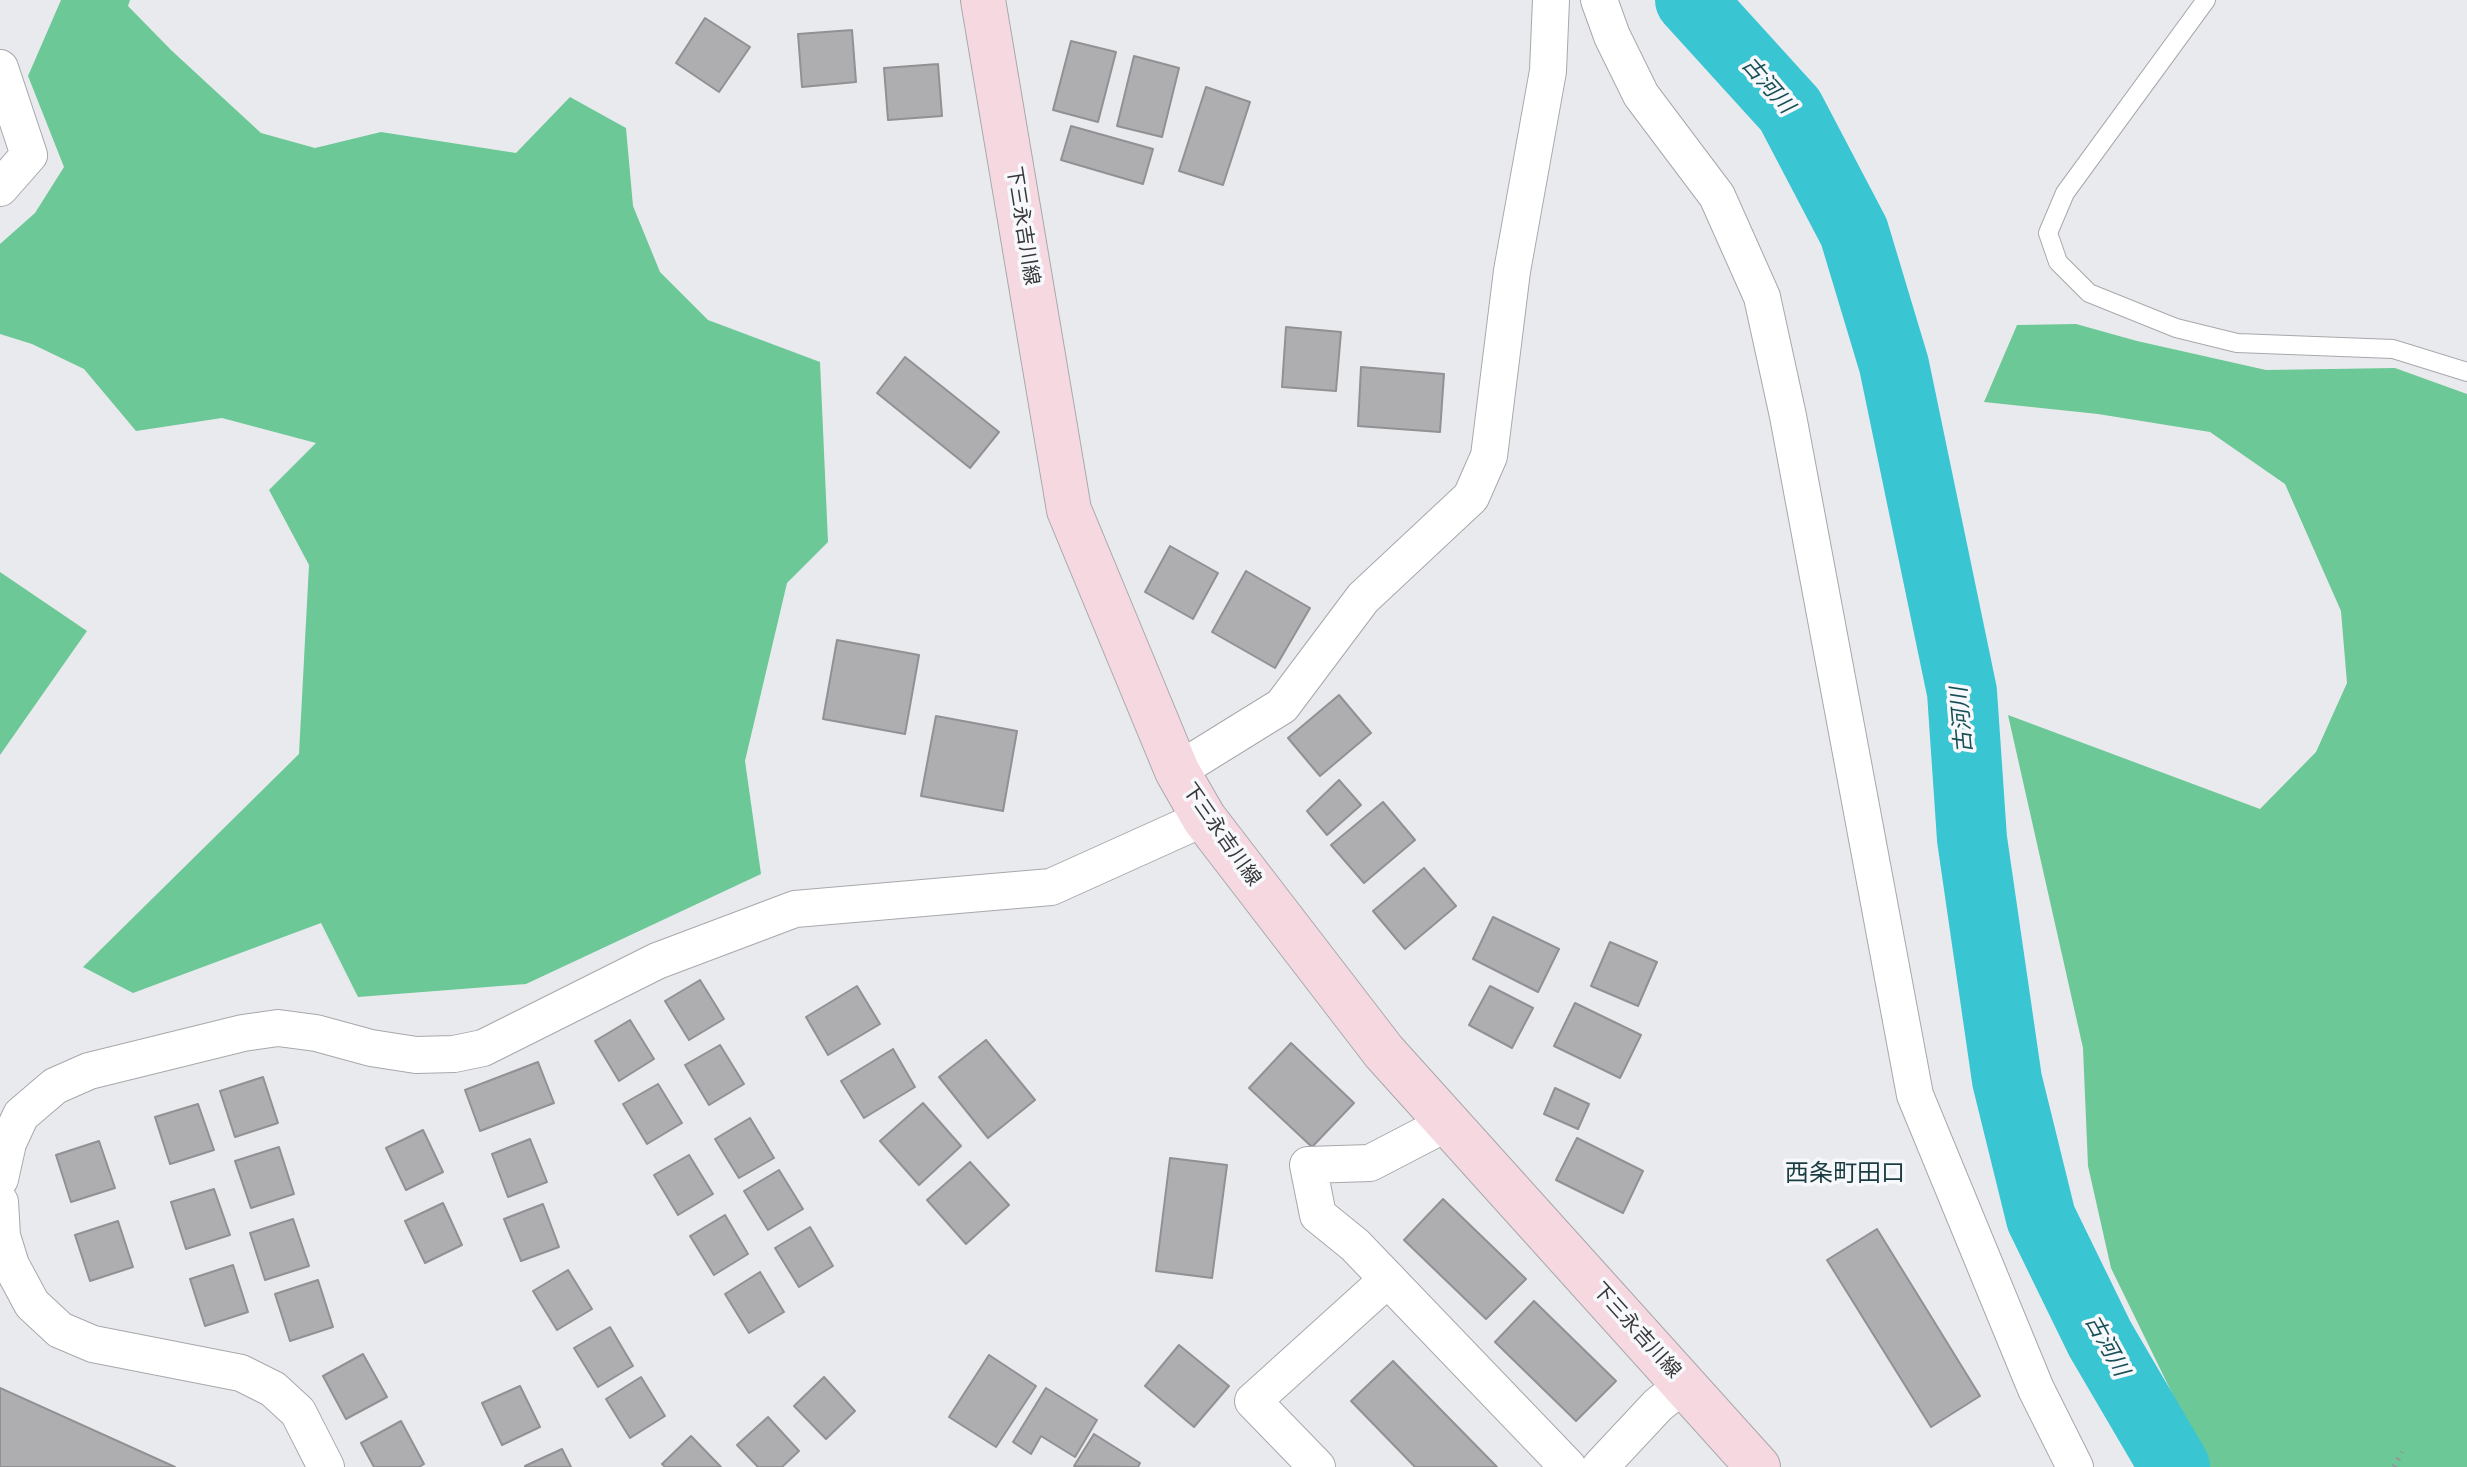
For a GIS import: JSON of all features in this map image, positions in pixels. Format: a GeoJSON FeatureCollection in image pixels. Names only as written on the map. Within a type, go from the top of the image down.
{"type":"FeatureCollection","features":[{"type":"Feature","properties":{"kind":"main road","name":"下三永吉川線"},"geometry":{"type":"LineString","coordinates":[[983,0],[1069,510],[1177,771],[1204,818],[1384,1052],[1758,1467]]}},
{"type":"Feature","properties":{"kind":"street"},"geometry":{"type":"LineString","coordinates":[[1177,771],[1282,706],[1363,598],[1471,497],[1489,456],[1512,271],[1548,71],[1551,0]]}},
{"type":"Feature","properties":{"kind":"street"},"geometry":{"type":"LineString","coordinates":[[1599,0],[1612,36],[1641,95],[1717,196],[1762,297],[1788,416],[1915,1095],[2036,1389],[2075,1467]]}},
{"type":"Feature","properties":{"kind":"street"},"geometry":{"type":"LineString","coordinates":[[0,68],[29,155],[0,188]]}},
{"type":"Feature","properties":{"kind":"street"},"geometry":{"type":"LineString","coordinates":[[0,1179],[8,1143],[21,1115],[55,1086],[89,1071],[243,1033],[278,1028],[416,1055],[454,1054],[483,1048],[657,961],[795,909],[1051,887],[1204,818]]}},
{"type":"Feature","properties":{"kind":"street"},"geometry":{"type":"LineString","coordinates":[[1447,1123],[1370,1163],[1308,1165],[1318,1215],[1355,1245],[1568,1467]]}},
{"type":"Feature","properties":{"kind":"street"},"geometry":{"type":"LineString","coordinates":[[0,1202],[2,1236],[11,1265],[32,1304],[60,1330],[93,1344],[241,1373],[273,1389],[298,1412],[326,1467]]}},
{"type":"Feature","properties":{"kind":"street"},"geometry":{"type":"LineString","coordinates":[[1317,1467],[1253,1401],[1388,1279]]}},
{"type":"Feature","properties":{"kind":"street"},"geometry":{"type":"LineString","coordinates":[[1600,1467],[1658,1405],[1684,1384]]}},
{"type":"Feature","properties":{"kind":"lane"},"geometry":{"type":"LineString","coordinates":[[2206,0],[2065,193],[2048,233],[2058,262],[2089,293],[2176,328],[2237,343],[2393,349],[2467,372]]}},
{"type":"Feature","properties":{"kind":"path"},"geometry":{"type":"LineString","coordinates":[[2394,1467],[2402,1452]]}},
{"type":"Feature","properties":{"kind":"green space"},"geometry":{"type":"Polygon","coordinates":[[[61,0],[130,0],[128,6],[171,50],[261,133],[315,148],[381,132],[516,153],[570,97],[626,128],[633,206],[660,272],[708,320],[820,362],[828,542],[787,583],[745,761],[761,874],[526,984],[358,997],[321,923],[133,993],[83,967],[299,754],[309,565],[269,490],[316,443],[222,418],[136,431],[84,369],[32,344],[0,334],[0,244],[35,213],[64,167],[28,76],[61,0]]]}},
{"type":"Feature","properties":{"kind":"green space"},"geometry":{"type":"Polygon","coordinates":[[[2076,324],[2266,370],[2395,368],[2467,394],[2467,1467],[2208,1467],[2111,1268],[2088,1166],[2083,1048],[2008,715],[2260,809],[2316,752],[2347,683],[2341,611],[2285,484],[2210,432],[2098,414],[1984,402],[2017,325],[2076,324]]]}},
{"type":"Feature","properties":{"kind":"green space"},"geometry":{"type":"Polygon","coordinates":[[[0,572],[87,631],[0,755],[0,572]]]}},
{"type":"Feature","properties":{"kind":"building"},"geometry":{"type":"Polygon","coordinates":[[[705,18],[750,47],[719,92],[676,63],[705,18]]]}},
{"type":"Feature","properties":{"kind":"building"},"geometry":{"type":"Polygon","coordinates":[[[852,30],[856,82],[802,87],[798,34],[852,30]]]}},
{"type":"Feature","properties":{"kind":"building"},"geometry":{"type":"Polygon","coordinates":[[[1071,41],[1116,52],[1098,122],[1053,110],[1071,41]]]}},
{"type":"Feature","properties":{"kind":"building"},"geometry":{"type":"Polygon","coordinates":[[[1134,56],[1179,68],[1162,137],[1117,126],[1134,56]]]}},
{"type":"Feature","properties":{"kind":"building"},"geometry":{"type":"Polygon","coordinates":[[[938,64],[942,116],[888,120],[884,68],[938,64]]]}},
{"type":"Feature","properties":{"kind":"building"},"geometry":{"type":"Polygon","coordinates":[[[1206,87],[1250,102],[1223,185],[1179,171],[1206,87]]]}},
{"type":"Feature","properties":{"kind":"building"},"geometry":{"type":"Polygon","coordinates":[[[1071,126],[1153,149],[1143,184],[1061,160],[1071,126]]]}},
{"type":"Feature","properties":{"kind":"building"},"geometry":{"type":"Polygon","coordinates":[[[1286,327],[1341,332],[1336,391],[1282,387],[1286,327]]]}},
{"type":"Feature","properties":{"kind":"building"},"geometry":{"type":"Polygon","coordinates":[[[905,357],[999,432],[970,468],[877,393],[905,357]]]}},
{"type":"Feature","properties":{"kind":"building"},"geometry":{"type":"Polygon","coordinates":[[[1361,367],[1444,374],[1440,432],[1358,426],[1361,367]]]}},
{"type":"Feature","properties":{"kind":"building"},"geometry":{"type":"Polygon","coordinates":[[[1170,546],[1218,573],[1193,619],[1145,592],[1170,546]]]}},
{"type":"Feature","properties":{"kind":"building"},"geometry":{"type":"Polygon","coordinates":[[[1246,571],[1310,608],[1275,668],[1212,632],[1246,571]]]}},
{"type":"Feature","properties":{"kind":"building"},"geometry":{"type":"Polygon","coordinates":[[[837,640],[919,655],[905,734],[823,719],[837,640]]]}},
{"type":"Feature","properties":{"kind":"building"},"geometry":{"type":"Polygon","coordinates":[[[1339,695],[1371,733],[1320,776],[1288,738],[1339,695]]]}},
{"type":"Feature","properties":{"kind":"building"},"geometry":{"type":"Polygon","coordinates":[[[936,716],[1017,731],[1003,811],[921,796],[936,716]]]}},
{"type":"Feature","properties":{"kind":"building"},"geometry":{"type":"Polygon","coordinates":[[[1339,780],[1361,805],[1327,835],[1307,811],[1339,780]]]}},
{"type":"Feature","properties":{"kind":"building"},"geometry":{"type":"Polygon","coordinates":[[[1383,802],[1415,840],[1364,883],[1331,845],[1383,802]]]}},
{"type":"Feature","properties":{"kind":"building"},"geometry":{"type":"Polygon","coordinates":[[[1424,868],[1456,906],[1405,949],[1373,911],[1424,868]]]}},
{"type":"Feature","properties":{"kind":"building"},"geometry":{"type":"Polygon","coordinates":[[[1493,917],[1559,949],[1538,992],[1473,959],[1493,917]]]}},
{"type":"Feature","properties":{"kind":"building"},"geometry":{"type":"Polygon","coordinates":[[[1610,942],[1657,962],[1638,1006],[1591,986],[1610,942]]]}},
{"type":"Feature","properties":{"kind":"building"},"geometry":{"type":"Polygon","coordinates":[[[700,980],[724,1019],[689,1040],[665,1001],[700,980]]]}},
{"type":"Feature","properties":{"kind":"building"},"geometry":{"type":"Polygon","coordinates":[[[857,986],[880,1024],[828,1055],[806,1017],[857,986]]]}},
{"type":"Feature","properties":{"kind":"building"},"geometry":{"type":"Polygon","coordinates":[[[1490,986],[1533,1008],[1512,1048],[1469,1025],[1490,986]]]}},
{"type":"Feature","properties":{"kind":"building"},"geometry":{"type":"Polygon","coordinates":[[[1575,1003],[1641,1035],[1620,1078],[1554,1046],[1575,1003]]]}},
{"type":"Feature","properties":{"kind":"building"},"geometry":{"type":"Polygon","coordinates":[[[630,1020],[654,1059],[619,1081],[595,1041],[630,1020]]]}},
{"type":"Feature","properties":{"kind":"building"},"geometry":{"type":"Polygon","coordinates":[[[986,1040],[1035,1100],[988,1138],[939,1077],[986,1040]]]}},
{"type":"Feature","properties":{"kind":"building"},"geometry":{"type":"Polygon","coordinates":[[[1291,1043],[1354,1103],[1312,1147],[1249,1088],[1291,1043]]]}},
{"type":"Feature","properties":{"kind":"building"},"geometry":{"type":"Polygon","coordinates":[[[720,1045],[744,1084],[709,1105],[685,1065],[720,1045]]]}},
{"type":"Feature","properties":{"kind":"building"},"geometry":{"type":"Polygon","coordinates":[[[893,1049],[915,1087],[864,1118],[841,1081],[893,1049]]]}},
{"type":"Feature","properties":{"kind":"building"},"geometry":{"type":"Polygon","coordinates":[[[538,1062],[554,1103],[480,1131],[465,1090],[538,1062]]]}},
{"type":"Feature","properties":{"kind":"building"},"geometry":{"type":"Polygon","coordinates":[[[263,1077],[278,1123],[235,1137],[220,1091],[263,1077]]]}},
{"type":"Feature","properties":{"kind":"building"},"geometry":{"type":"Polygon","coordinates":[[[658,1084],[682,1123],[647,1144],[623,1104],[658,1084]]]}},
{"type":"Feature","properties":{"kind":"building"},"geometry":{"type":"Polygon","coordinates":[[[1555,1088],[1589,1104],[1578,1129],[1544,1114],[1555,1088]]]}},
{"type":"Feature","properties":{"kind":"building"},"geometry":{"type":"Polygon","coordinates":[[[923,1103],[961,1146],[919,1185],[880,1141],[923,1103]]]}},
{"type":"Feature","properties":{"kind":"building"},"geometry":{"type":"Polygon","coordinates":[[[198,1104],[214,1150],[170,1164],[155,1117],[198,1104]]]}},
{"type":"Feature","properties":{"kind":"building"},"geometry":{"type":"Polygon","coordinates":[[[750,1118],[774,1158],[739,1178],[715,1139],[750,1118]]]}},
{"type":"Feature","properties":{"kind":"building"},"geometry":{"type":"Polygon","coordinates":[[[423,1130],[443,1172],[406,1190],[386,1148],[423,1130]]]}},
{"type":"Feature","properties":{"kind":"building"},"geometry":{"type":"Polygon","coordinates":[[[1577,1138],[1643,1171],[1623,1213],[1556,1180],[1577,1138]]]}},
{"type":"Feature","properties":{"kind":"building"},"geometry":{"type":"Polygon","coordinates":[[[530,1139],[547,1182],[508,1197],[492,1154],[530,1139]]]}},
{"type":"Feature","properties":{"kind":"building"},"geometry":{"type":"Polygon","coordinates":[[[99,1141],[115,1188],[71,1202],[56,1155],[99,1141]]]}},
{"type":"Feature","properties":{"kind":"building"},"geometry":{"type":"Polygon","coordinates":[[[279,1147],[294,1194],[251,1208],[235,1161],[279,1147]]]}},
{"type":"Feature","properties":{"kind":"building"},"geometry":{"type":"Polygon","coordinates":[[[689,1155],[713,1194],[678,1215],[654,1175],[689,1155]]]}},
{"type":"Feature","properties":{"kind":"building"},"geometry":{"type":"Polygon","coordinates":[[[1170,1158],[1227,1165],[1212,1278],[1156,1271],[1170,1158]]]}},
{"type":"Feature","properties":{"kind":"building"},"geometry":{"type":"Polygon","coordinates":[[[970,1162],[1009,1205],[966,1244],[927,1200],[970,1162]]]}},
{"type":"Feature","properties":{"kind":"building"},"geometry":{"type":"Polygon","coordinates":[[[779,1170],[803,1209],[768,1230],[744,1191],[779,1170]]]}},
{"type":"Feature","properties":{"kind":"building"},"geometry":{"type":"Polygon","coordinates":[[[214,1189],[230,1235],[186,1249],[171,1202],[214,1189]]]}},
{"type":"Feature","properties":{"kind":"building"},"geometry":{"type":"Polygon","coordinates":[[[1443,1199],[1526,1279],[1486,1319],[1404,1240],[1443,1199]]]}},
{"type":"Feature","properties":{"kind":"building"},"geometry":{"type":"Polygon","coordinates":[[[443,1203],[462,1245],[425,1263],[405,1221],[443,1203]]]}},
{"type":"Feature","properties":{"kind":"building"},"geometry":{"type":"Polygon","coordinates":[[[543,1204],[559,1247],[521,1261],[504,1219],[543,1204]]]}},
{"type":"Feature","properties":{"kind":"building"},"geometry":{"type":"Polygon","coordinates":[[[725,1215],[748,1254],[714,1275],[690,1236],[725,1215]]]}},
{"type":"Feature","properties":{"kind":"building"},"geometry":{"type":"Polygon","coordinates":[[[293,1219],[309,1266],[265,1280],[250,1233],[293,1219]]]}},
{"type":"Feature","properties":{"kind":"building"},"geometry":{"type":"Polygon","coordinates":[[[118,1221],[133,1267],[90,1281],[75,1235],[118,1221]]]}},
{"type":"Feature","properties":{"kind":"building"},"geometry":{"type":"Polygon","coordinates":[[[810,1227],[833,1266],[799,1287],[775,1248],[810,1227]]]}},
{"type":"Feature","properties":{"kind":"building"},"geometry":{"type":"Polygon","coordinates":[[[1877,1229],[1980,1396],[1931,1427],[1827,1260],[1877,1229]]]}},
{"type":"Feature","properties":{"kind":"building"},"geometry":{"type":"Polygon","coordinates":[[[233,1265],[248,1312],[205,1326],[190,1279],[233,1265]]]}},
{"type":"Feature","properties":{"kind":"building"},"geometry":{"type":"Polygon","coordinates":[[[568,1270],[592,1309],[557,1330],[533,1291],[568,1270]]]}},
{"type":"Feature","properties":{"kind":"building"},"geometry":{"type":"Polygon","coordinates":[[[760,1272],[784,1312],[749,1333],[725,1294],[760,1272]]]}},
{"type":"Feature","properties":{"kind":"building"},"geometry":{"type":"Polygon","coordinates":[[[318,1280],[333,1327],[290,1341],[275,1294],[318,1280]]]}},
{"type":"Feature","properties":{"kind":"building"},"geometry":{"type":"Polygon","coordinates":[[[1534,1301],[1616,1381],[1576,1421],[1495,1342],[1534,1301]]]}},
{"type":"Feature","properties":{"kind":"building"},"geometry":{"type":"Polygon","coordinates":[[[610,1327],[633,1366],[598,1387],[574,1348],[610,1327]]]}},
{"type":"Feature","properties":{"kind":"building"},"geometry":{"type":"Polygon","coordinates":[[[1179,1345],[1229,1386],[1194,1427],[1145,1386],[1179,1345]]]}},
{"type":"Feature","properties":{"kind":"building"},"geometry":{"type":"Polygon","coordinates":[[[363,1354],[387,1397],[346,1419],[323,1376],[363,1354]]]}},
{"type":"Feature","properties":{"kind":"building"},"geometry":{"type":"Polygon","coordinates":[[[989,1355],[1036,1386],[996,1447],[949,1417],[989,1355]]]}},
{"type":"Feature","properties":{"kind":"building"},"geometry":{"type":"Polygon","coordinates":[[[1393,1361],[1497,1467],[1415,1467],[1351,1401],[1393,1361]]]}},
{"type":"Feature","properties":{"kind":"building"},"geometry":{"type":"Polygon","coordinates":[[[641,1377],[665,1416],[630,1438],[606,1399],[641,1377]]]}},
{"type":"Feature","properties":{"kind":"building"},"geometry":{"type":"Polygon","coordinates":[[[824,1377],[855,1411],[826,1439],[794,1406],[824,1377]]]}},
{"type":"Feature","properties":{"kind":"building"},"geometry":{"type":"Polygon","coordinates":[[[520,1386],[540,1427],[502,1445],[482,1403],[520,1386]]]}},
{"type":"Feature","properties":{"kind":"building"},"geometry":{"type":"Polygon","coordinates":[[[0,1388],[175,1467],[0,1467],[0,1388]]]}},
{"type":"Feature","properties":{"kind":"building"},"geometry":{"type":"Polygon","coordinates":[[[1046,1388],[1097,1420],[1075,1457],[1041,1436],[1031,1454],[1013,1442],[1046,1388]]]}},
{"type":"Feature","properties":{"kind":"building"},"geometry":{"type":"Polygon","coordinates":[[[768,1417],[799,1451],[782,1467],[758,1467],[737,1445],[768,1417]]]}},
{"type":"Feature","properties":{"kind":"building"},"geometry":{"type":"Polygon","coordinates":[[[401,1421],[424,1464],[419,1467],[374,1467],[361,1443],[401,1421]]]}},
{"type":"Feature","properties":{"kind":"building"},"geometry":{"type":"Polygon","coordinates":[[[1094,1434],[1140,1463],[1138,1467],[1074,1466],[1094,1434]]]}},
{"type":"Feature","properties":{"kind":"building"},"geometry":{"type":"Polygon","coordinates":[[[691,1436],[721,1467],[665,1467],[662,1464],[691,1436]]]}},
{"type":"Feature","properties":{"kind":"building"},"geometry":{"type":"Polygon","coordinates":[[[562,1449],[571,1467],[525,1467],[525,1466],[562,1449]]]}},
{"type":"Feature","properties":{"kind":"waterway","name":"古河川"},"geometry":{"type":"LineString","coordinates":[[1690,0],[1790,110],[1854,232],[1894,365],[1962,692],[1972,839],[2007,1080],[2041,1218],[2100,1339],[2175,1467]]}},
{"type":"Feature","properties":{"kind":"district","name":"西条町田口"},"geometry":{"type":"Point","coordinates":[1845,1175]}}]}
